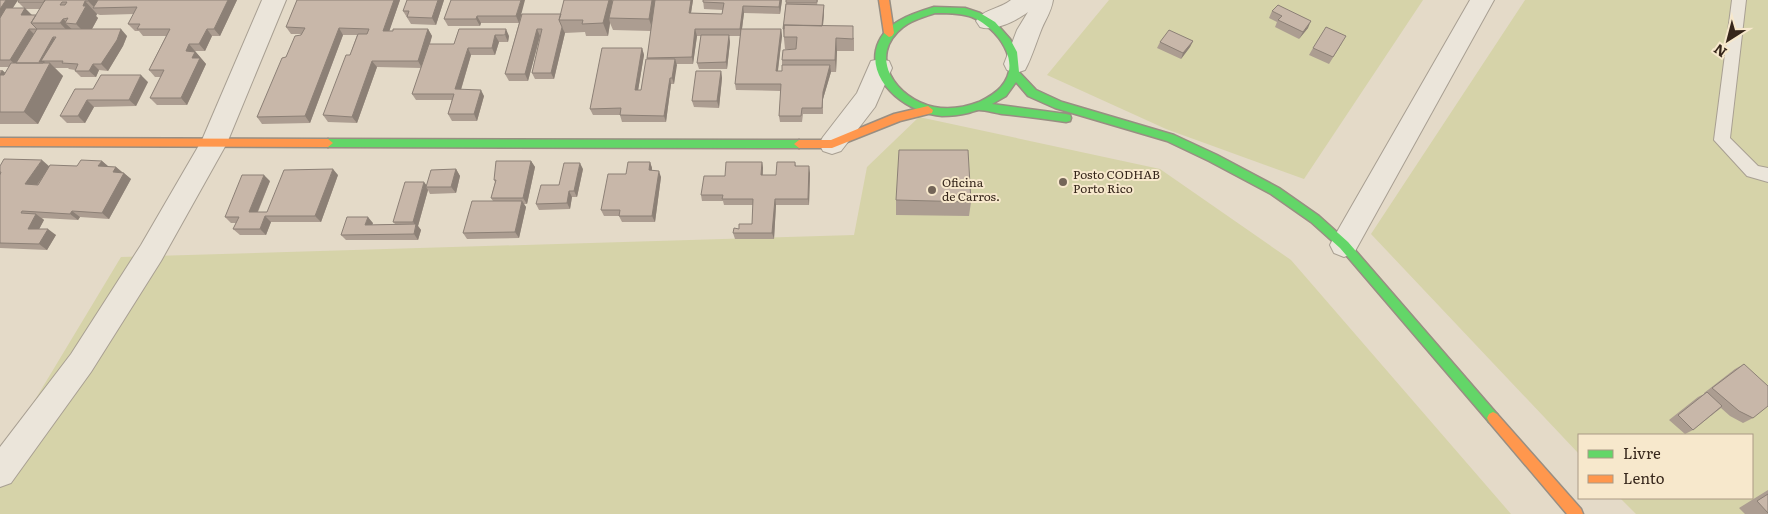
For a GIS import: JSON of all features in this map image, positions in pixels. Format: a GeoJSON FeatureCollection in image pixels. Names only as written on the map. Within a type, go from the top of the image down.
{"type":"FeatureCollection","features":[{"type":"Feature","properties":{"kind":"street"},"geometry":{"type":"LineString","coordinates":[[0,472],[82,362],[151,253],[214,143],[274,0]]}},
{"type":"Feature","properties":{"kind":"street"},"geometry":{"type":"LineString","coordinates":[[884,0],[889,33]]}},
{"type":"Feature","properties":{"kind":"street"},"geometry":{"type":"LineString","coordinates":[[988,21],[1013,11],[1026,0]]}},
{"type":"Feature","properties":{"kind":"street"},"geometry":{"type":"LineString","coordinates":[[982,107],[1004,93],[1029,30],[1039,13],[1040,0]]}},
{"type":"Feature","properties":{"kind":"street"},"geometry":{"type":"LineString","coordinates":[[1344,245],[1482,0]]}},
{"type":"Feature","properties":{"kind":"street"},"geometry":{"type":"LineString","coordinates":[[832,144],[864,106],[873,89],[880,68],[880,49],[889,33],[913,16],[934,5],[968,13],[988,21],[1005,38],[1013,53],[1015,69],[1032,93],[1059,105],[1170,138],[1213,158],[1275,191],[1315,219],[1344,245],[1576,514]]}},
{"type":"Feature","properties":{"kind":"street"},"geometry":{"type":"LineString","coordinates":[[880,68],[888,85],[904,100],[928,110]]}},
{"type":"Feature","properties":{"kind":"street"},"geometry":{"type":"LineString","coordinates":[[0,142],[832,144],[898,117],[928,110],[956,112],[982,107],[1129,127]]}},
{"type":"Feature","properties":{"kind":"lane"},"geometry":{"type":"LineString","coordinates":[[1739,0],[1722,140],[1753,171],[1768,176]]}},
{"type":"Feature","properties":{"kind":"shaded area"},"geometry":{"type":"Polygon","coordinates":[[[1109,0],[1423,0],[1304,179],[1166,129],[1047,75],[1109,0]]]}},
{"type":"Feature","properties":{"kind":"shaded area"},"geometry":{"type":"Polygon","coordinates":[[[1525,0],[1768,0],[1768,514],[1636,514],[1621,499],[1753,499],[1753,434],[1578,434],[1578,453],[1371,234],[1525,0]]]}},
{"type":"Feature","properties":{"kind":"shaded area"},"geometry":{"type":"Polygon","coordinates":[[[919,117],[1160,169],[1291,260],[1511,514],[0,514],[0,458],[121,257],[854,235],[867,167],[919,117]]]}},
{"type":"Feature","properties":{"kind":"building"},"geometry":{"type":"Polygon","coordinates":[[[0,0],[6,0],[0,9],[0,0]]]}},
{"type":"Feature","properties":{"kind":"building"},"geometry":{"type":"Polygon","coordinates":[[[19,0],[45,0],[44,2],[18,2],[19,0]]]}},
{"type":"Feature","properties":{"kind":"building"},"geometry":{"type":"Polygon","coordinates":[[[45,0],[89,0],[85,1],[83,6],[86,6],[76,24],[65,23],[68,18],[63,19],[60,23],[31,23],[45,0]]]}},
{"type":"Feature","properties":{"kind":"building"},"geometry":{"type":"Polygon","coordinates":[[[98,0],[228,0],[214,29],[207,29],[199,44],[189,44],[186,51],[195,52],[192,58],[200,58],[181,98],[150,98],[164,70],[149,70],[170,29],[137,29],[140,24],[128,24],[137,7],[93,8],[98,0]]]}},
{"type":"Feature","properties":{"kind":"building"},"geometry":{"type":"Polygon","coordinates":[[[297,0],[394,0],[383,31],[393,31],[393,29],[428,29],[418,61],[372,61],[352,117],[323,115],[346,55],[350,55],[358,34],[367,34],[369,29],[339,28],[305,116],[257,117],[282,58],[286,57],[295,36],[301,35],[305,28],[286,27],[297,0]]]}},
{"type":"Feature","properties":{"kind":"building"},"geometry":{"type":"Polygon","coordinates":[[[407,0],[438,0],[432,18],[407,17],[409,11],[403,11],[407,0]]]}},
{"type":"Feature","properties":{"kind":"building"},"geometry":{"type":"Polygon","coordinates":[[[451,0],[521,0],[516,16],[477,16],[476,19],[444,19],[451,0]]]}},
{"type":"Feature","properties":{"kind":"building"},"geometry":{"type":"Polygon","coordinates":[[[564,0],[609,0],[603,23],[582,24],[583,20],[559,20],[564,0]]]}},
{"type":"Feature","properties":{"kind":"building"},"geometry":{"type":"Polygon","coordinates":[[[613,0],[652,0],[649,19],[609,18],[613,0]]]}},
{"type":"Feature","properties":{"kind":"building"},"geometry":{"type":"Polygon","coordinates":[[[655,0],[691,0],[689,13],[722,14],[724,3],[703,2],[703,0],[780,0],[779,7],[743,6],[740,29],[695,29],[692,57],[647,58],[655,0]]]}},
{"type":"Feature","properties":{"kind":"building"},"geometry":{"type":"Polygon","coordinates":[[[786,0],[817,0],[817,2],[786,2],[786,0]]]}},
{"type":"Feature","properties":{"kind":"building"},"geometry":{"type":"Polygon","coordinates":[[[786,4],[824,5],[822,26],[784,25],[783,29],[786,4]]]}},
{"type":"Feature","properties":{"kind":"building"},"geometry":{"type":"Polygon","coordinates":[[[1278,5],[1311,21],[1303,32],[1278,20],[1282,16],[1272,11],[1278,5]]]}},
{"type":"Feature","properties":{"kind":"building"},"geometry":{"type":"Polygon","coordinates":[[[6,8],[25,8],[21,15],[36,15],[31,23],[37,29],[29,29],[10,60],[0,60],[0,18],[6,8]]]}},
{"type":"Feature","properties":{"kind":"building"},"geometry":{"type":"Polygon","coordinates":[[[522,14],[561,14],[559,20],[562,27],[551,73],[532,73],[542,29],[537,29],[525,74],[505,74],[522,14]]]}},
{"type":"Feature","properties":{"kind":"building"},"geometry":{"type":"Polygon","coordinates":[[[784,25],[853,26],[853,39],[836,38],[835,60],[782,60],[783,50],[796,49],[797,37],[784,37],[784,25]]]}},
{"type":"Feature","properties":{"kind":"building"},"geometry":{"type":"Polygon","coordinates":[[[1326,27],[1346,36],[1333,57],[1313,48],[1326,27]]]}},
{"type":"Feature","properties":{"kind":"building"},"geometry":{"type":"Polygon","coordinates":[[[37,29],[121,29],[117,40],[101,64],[93,64],[89,71],[75,71],[78,64],[62,63],[63,61],[41,61],[56,37],[53,37],[39,62],[43,63],[16,63],[37,29]]]}},
{"type":"Feature","properties":{"kind":"building"},"geometry":{"type":"Polygon","coordinates":[[[459,29],[506,29],[505,35],[495,35],[492,48],[468,48],[455,89],[481,90],[474,114],[448,114],[454,94],[412,94],[429,44],[454,44],[459,29]]]}},
{"type":"Feature","properties":{"kind":"building"},"geometry":{"type":"Polygon","coordinates":[[[741,29],[781,29],[776,71],[782,71],[782,65],[830,65],[823,92],[822,108],[802,108],[801,116],[779,116],[781,84],[735,84],[741,29]]]}},
{"type":"Feature","properties":{"kind":"building"},"geometry":{"type":"Polygon","coordinates":[[[1169,30],[1193,41],[1183,53],[1160,42],[1169,30]]]}},
{"type":"Feature","properties":{"kind":"building"},"geometry":{"type":"Polygon","coordinates":[[[701,35],[729,35],[726,62],[697,63],[701,35]]]}},
{"type":"Feature","properties":{"kind":"building"},"geometry":{"type":"Polygon","coordinates":[[[602,48],[642,48],[635,90],[641,90],[646,59],[675,59],[664,116],[620,115],[621,108],[590,109],[602,48]]]}},
{"type":"Feature","properties":{"kind":"building"},"geometry":{"type":"Polygon","coordinates":[[[11,63],[50,63],[24,112],[0,112],[0,75],[4,75],[11,63]]]}},
{"type":"Feature","properties":{"kind":"building"},"geometry":{"type":"Polygon","coordinates":[[[696,71],[721,71],[717,101],[692,101],[696,71]]]}},
{"type":"Feature","properties":{"kind":"building"},"geometry":{"type":"Polygon","coordinates":[[[101,75],[141,75],[129,100],[87,100],[78,116],[60,116],[75,89],[93,89],[101,75]]]}},
{"type":"Feature","properties":{"kind":"building","name":"Oficina de Carros."},"geometry":{"type":"Polygon","coordinates":[[[899,150],[968,150],[971,202],[896,200],[899,150]]]}},
{"type":"Feature","properties":{"kind":"building"},"geometry":{"type":"Polygon","coordinates":[[[4,159],[42,160],[25,184],[38,185],[50,165],[77,166],[81,160],[102,161],[98,166],[116,167],[113,172],[124,173],[102,213],[72,211],[70,214],[22,211],[21,213],[36,214],[28,229],[48,229],[39,244],[0,243],[0,166],[4,159]]]}},
{"type":"Feature","properties":{"kind":"building"},"geometry":{"type":"Polygon","coordinates":[[[496,161],[531,161],[523,198],[491,198],[496,180],[494,180],[496,161]]]}},
{"type":"Feature","properties":{"kind":"building"},"geometry":{"type":"Polygon","coordinates":[[[628,162],[650,162],[649,170],[659,171],[652,216],[619,216],[620,210],[601,210],[608,174],[626,174],[628,162]]]}},
{"type":"Feature","properties":{"kind":"building"},"geometry":{"type":"Polygon","coordinates":[[[726,162],[762,162],[761,175],[776,175],[777,162],[795,162],[795,166],[809,166],[808,199],[775,199],[772,233],[733,233],[734,228],[739,229],[739,224],[752,224],[753,199],[722,199],[723,195],[701,195],[704,176],[725,176],[726,162]]]}},
{"type":"Feature","properties":{"kind":"building"},"geometry":{"type":"Polygon","coordinates":[[[564,163],[580,163],[574,191],[569,191],[567,203],[536,204],[541,185],[559,185],[564,163]]]}},
{"type":"Feature","properties":{"kind":"building"},"geometry":{"type":"Polygon","coordinates":[[[333,169],[315,216],[265,216],[260,229],[233,229],[239,217],[225,217],[242,175],[264,175],[249,212],[267,212],[284,170],[333,169]]]}},
{"type":"Feature","properties":{"kind":"building"},"geometry":{"type":"Polygon","coordinates":[[[456,169],[451,187],[426,187],[431,170],[456,169]]]}},
{"type":"Feature","properties":{"kind":"building"},"geometry":{"type":"Polygon","coordinates":[[[405,182],[424,182],[413,222],[393,222],[405,182]]]}},
{"type":"Feature","properties":{"kind":"building"},"geometry":{"type":"Polygon","coordinates":[[[472,201],[522,201],[515,232],[463,233],[472,201]]]}},
{"type":"Feature","properties":{"kind":"building"},"geometry":{"type":"Polygon","coordinates":[[[347,217],[368,217],[365,225],[416,224],[414,234],[341,235],[347,217]]]}},
{"type":"Feature","properties":{"kind":"building"},"geometry":{"type":"Polygon","coordinates":[[[1744,364],[1768,386],[1768,406],[1753,418],[1739,411],[1712,388],[1744,364]]]}},
{"type":"Feature","properties":{"kind":"building"},"geometry":{"type":"Polygon","coordinates":[[[1707,392],[1722,406],[1693,430],[1678,415],[1707,392]]]}},
{"type":"Feature","properties":{"kind":"building"},"geometry":{"type":"Polygon","coordinates":[[[1768,494],[1768,513],[1757,501],[1768,494]]]}},
{"type":"Feature","properties":{"kind":"traffic: fast"},"geometry":{"type":"LineString","coordinates":[[934,10],[953,10],[971,13],[982,18],[1000,32],[1012,52],[1014,63],[1014,73],[1010,84],[1002,93],[970,109],[943,112],[919,107],[894,89],[886,77],[881,64],[881,51],[887,37],[899,25],[916,16],[934,10]]}},
{"type":"Feature","properties":{"kind":"traffic: fast"},"geometry":{"type":"LineString","coordinates":[[1015,74],[1032,93],[1059,105],[1170,138],[1213,158],[1275,191],[1315,219],[1344,245],[1493,418]]}},
{"type":"Feature","properties":{"kind":"traffic: fast"},"geometry":{"type":"LineString","coordinates":[[982,107],[1066,118]]}},
{"type":"Feature","properties":{"kind":"traffic: fast"},"geometry":{"type":"LineString","coordinates":[[328,143],[799,144]]}},
{"type":"Feature","properties":{"kind":"traffic: slow"},"geometry":{"type":"LineString","coordinates":[[884,0],[889,33]]}},
{"type":"Feature","properties":{"kind":"traffic: slow"},"geometry":{"type":"LineString","coordinates":[[799,144],[832,144],[898,117],[928,110]]}},
{"type":"Feature","properties":{"kind":"traffic: slow"},"geometry":{"type":"LineString","coordinates":[[0,142],[328,143]]}},
{"type":"Feature","properties":{"kind":"traffic: slow"},"geometry":{"type":"LineString","coordinates":[[1493,418],[1576,514]]}},
{"type":"Feature","properties":{"kind":"place","name":"Posto CODHAB Porto Rico"},"geometry":{"type":"Point","coordinates":[1063,182]}},
{"type":"Feature","properties":{"kind":"place","name":"Oficina de Carros."},"geometry":{"type":"Point","coordinates":[932,190]}}]}
